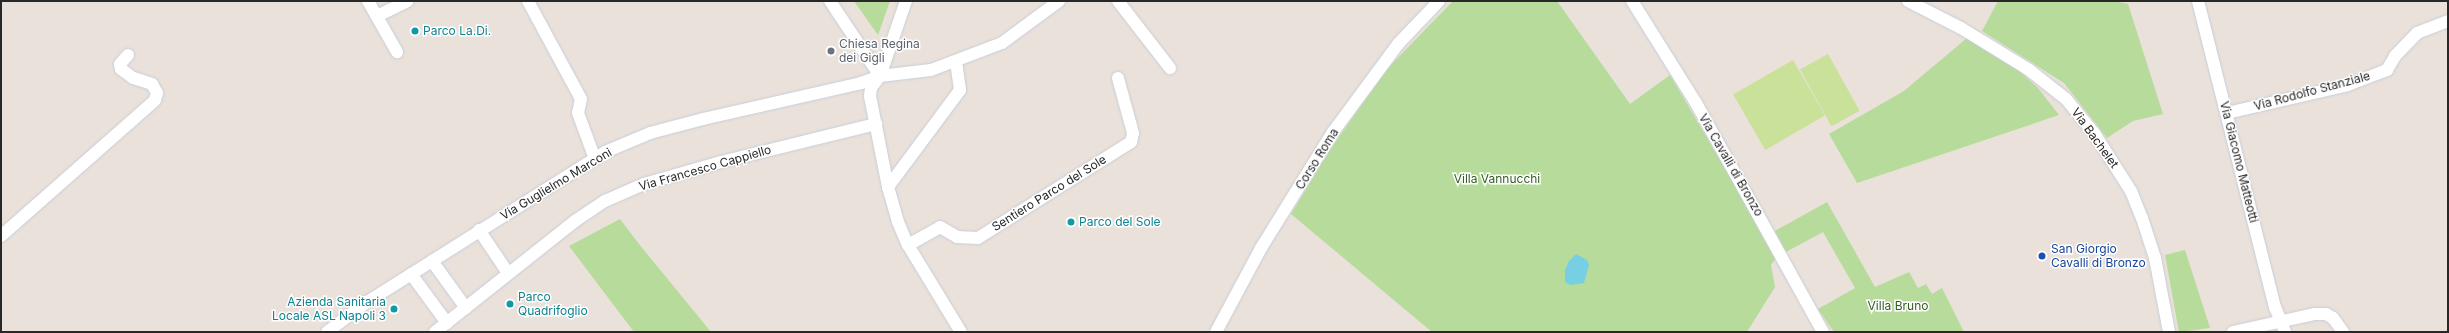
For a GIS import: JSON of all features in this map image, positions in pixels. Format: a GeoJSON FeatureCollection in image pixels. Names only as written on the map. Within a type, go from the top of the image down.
{"type":"FeatureCollection","features":[{"type":"Feature","properties":{"kind":"street"},"geometry":{"type":"LineString","coordinates":[[368,1],[397,52]]}},
{"type":"Feature","properties":{"kind":"street"},"geometry":{"type":"LineString","coordinates":[[377,16],[408,1]]}},
{"type":"Feature","properties":{"kind":"street"},"geometry":{"type":"LineString","coordinates":[[528,1],[581,99],[578,113],[595,159]]}},
{"type":"Feature","properties":{"kind":"street"},"geometry":{"type":"LineString","coordinates":[[830,1],[880,76]]}},
{"type":"Feature","properties":{"kind":"street"},"geometry":{"type":"LineString","coordinates":[[906,1],[880,76],[870,88],[876,124],[888,187],[908,245],[962,332]]}},
{"type":"Feature","properties":{"kind":"street","name":"Via Guglielmo Marconi"},"geometry":{"type":"LineString","coordinates":[[328,332],[367,302],[479,230],[595,159],[650,133],[703,118],[861,84],[880,76],[931,70],[1002,42],[1059,1]]}},
{"type":"Feature","properties":{"kind":"street"},"geometry":{"type":"LineString","coordinates":[[1118,1],[1170,68]]}},
{"type":"Feature","properties":{"kind":"street","name":"Corso Roma"},"geometry":{"type":"LineString","coordinates":[[1216,332],[1262,248],[1333,132],[1398,44],[1439,1]]}},
{"type":"Feature","properties":{"kind":"street","name":"Via Cavalli di Bronzo"},"geometry":{"type":"LineString","coordinates":[[1632,1],[1696,103],[1823,332]]}},
{"type":"Feature","properties":{"kind":"street","name":"Via Bachelet"},"geometry":{"type":"LineString","coordinates":[[1908,1],[1962,28],[2028,69],[2066,99],[2094,133],[2132,192],[2142,218],[2155,258],[2168,332]]}},
{"type":"Feature","properties":{"kind":"street","name":"Via Giacomo Matteotti"},"geometry":{"type":"LineString","coordinates":[[2198,1],[2282,327]]}},
{"type":"Feature","properties":{"kind":"street","name":"Via Rodolfo Stanziale"},"geometry":{"type":"LineString","coordinates":[[2227,113],[2348,85],[2387,70],[2395,56],[2417,33],[2448,21]]}},
{"type":"Feature","properties":{"kind":"street"},"geometry":{"type":"LineString","coordinates":[[1,236],[155,100],[158,93],[152,84],[133,78],[121,70],[120,64],[128,55]]}},
{"type":"Feature","properties":{"kind":"street"},"geometry":{"type":"LineString","coordinates":[[888,187],[960,90],[956,61]]}},
{"type":"Feature","properties":{"kind":"street","name":"Sentiero Parco del Sole"},"geometry":{"type":"LineString","coordinates":[[908,245],[940,227],[956,237],[978,238],[1130,142],[1133,133],[1118,78]]}},
{"type":"Feature","properties":{"kind":"street","name":"Via Francesco Cappiello"},"geometry":{"type":"LineString","coordinates":[[435,332],[508,273],[605,201],[644,184],[721,162],[876,124]]}},
{"type":"Feature","properties":{"kind":"street"},"geometry":{"type":"LineString","coordinates":[[479,230],[508,273]]}},
{"type":"Feature","properties":{"kind":"street"},"geometry":{"type":"LineString","coordinates":[[432,261],[466,308]]}},
{"type":"Feature","properties":{"kind":"street"},"geometry":{"type":"LineString","coordinates":[[411,274],[447,323]]}},
{"type":"Feature","properties":{"kind":"street"},"geometry":{"type":"LineString","coordinates":[[2232,332],[2282,327],[2326,314],[2333,318],[2343,332]]}},
{"type":"Feature","properties":{"kind":"green space"},"geometry":{"type":"Polygon","coordinates":[[[854,1],[890,1],[878,35],[854,1]]]}},
{"type":"Feature","properties":{"kind":"green space","name":"Villa Vannucchi"},"geometry":{"type":"Polygon","coordinates":[[[1453,1],[1557,1],[1630,104],[1670,75],[1777,257],[1771,265],[1775,287],[1747,332],[1432,332],[1291,214],[1331,148],[1388,68],[1453,1]]]}},
{"type":"Feature","properties":{"kind":"green space"},"geometry":{"type":"Polygon","coordinates":[[[1998,1],[2114,1],[2128,4],[2163,114],[2133,121],[2107,138],[2064,83],[1982,31],[1998,1]]]}},
{"type":"Feature","properties":{"kind":"green space"},"geometry":{"type":"Polygon","coordinates":[[[1967,38],[2017,69],[2038,88],[2059,115],[1857,183],[1829,134],[1904,91],[1967,38]]]}},
{"type":"Feature","properties":{"kind":"green space"},"geometry":{"type":"Polygon","coordinates":[[[1828,54],[1860,111],[1832,126],[1800,70],[1828,54]]]}},
{"type":"Feature","properties":{"kind":"green space"},"geometry":{"type":"Polygon","coordinates":[[[1793,60],[1825,115],[1765,150],[1733,94],[1793,60]]]}},
{"type":"Feature","properties":{"kind":"green space","name":"Villa Bruno"},"geometry":{"type":"Polygon","coordinates":[[[1827,202],[1875,287],[1909,272],[1918,288],[1926,284],[1932,294],[1942,288],[1964,332],[1834,332],[1818,309],[1855,288],[1823,232],[1786,252],[1775,231],[1827,202]]]}},
{"type":"Feature","properties":{"kind":"green space"},"geometry":{"type":"Polygon","coordinates":[[[620,219],[711,332],[634,332],[569,246],[620,219]]]}},
{"type":"Feature","properties":{"kind":"green space"},"geometry":{"type":"Polygon","coordinates":[[[2185,250],[2210,328],[2179,332],[2165,255],[2185,250]]]}},
{"type":"Feature","properties":{"kind":"water"},"geometry":{"type":"Polygon","coordinates":[[[1576,254],[1587,260],[1589,265],[1584,283],[1570,285],[1565,282],[1565,270],[1569,261],[1576,254]]]}},
{"type":"Feature","properties":{"kind":"place","name":"Parco La.Di."},"geometry":{"type":"Point","coordinates":[415,31]}},
{"type":"Feature","properties":{"kind":"place","name":"Chiesa Regina dei Gigli"},"geometry":{"type":"Point","coordinates":[831,51]}},
{"type":"Feature","properties":{"kind":"place","name":"Parco del Sole"},"geometry":{"type":"Point","coordinates":[1071,222]}},
{"type":"Feature","properties":{"kind":"place","name":"San Giorgio Cavalli di Bronzo"},"geometry":{"type":"Point","coordinates":[2042,256]}},
{"type":"Feature","properties":{"kind":"place","name":"Parco Quadrifoglio"},"geometry":{"type":"Point","coordinates":[510,304]}},
{"type":"Feature","properties":{"kind":"place","name":"Azienda Sanitaria Locale ASL Napoli 3"},"geometry":{"type":"Point","coordinates":[394,309]}}]}
